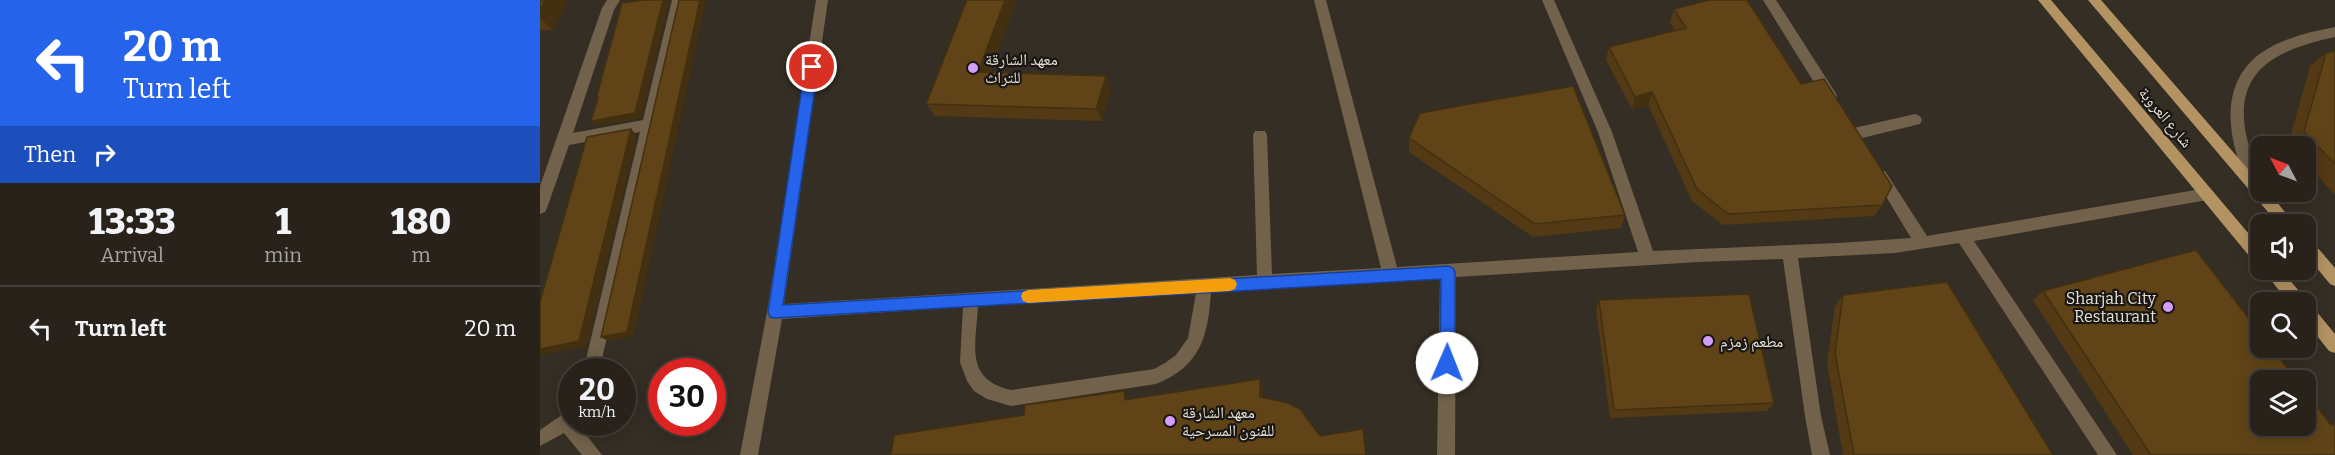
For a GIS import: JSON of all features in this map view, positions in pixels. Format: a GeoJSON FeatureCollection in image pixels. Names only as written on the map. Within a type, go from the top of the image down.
{"type":"FeatureCollection","features":[{"type":"Feature","properties":{"kind":"main road","name":"شارع العروبة"},"geometry":{"type":"LineString","coordinates":[[2044,0],[2250,246]]}},
{"type":"Feature","properties":{"kind":"main road","name":"شارع العروبة"},"geometry":{"type":"LineString","coordinates":[[2094,0],[2250,181]]}},
{"type":"Feature","properties":{"kind":"main road","name":"شارع العروبة"},"geometry":{"type":"LineString","coordinates":[[2268,202],[2279,214]]}},
{"type":"Feature","properties":{"kind":"main road"},"geometry":{"type":"LineString","coordinates":[[2316,257],[2335,279]]}},
{"type":"Feature","properties":{"kind":"main road"},"geometry":{"type":"LineString","coordinates":[[2279,280],[2290,292]]}},
{"type":"Feature","properties":{"kind":"main road"},"geometry":{"type":"LineString","coordinates":[[2316,323],[2335,346]]}},
{"type":"Feature","properties":{"kind":"street"},"geometry":{"type":"LineString","coordinates":[[540,208],[608,8],[614,0]]}},
{"type":"Feature","properties":{"kind":"street"},"geometry":{"type":"LineString","coordinates":[[594,358],[678,0]]}},
{"type":"Feature","properties":{"kind":"street"},"geometry":{"type":"LineString","coordinates":[[749,455],[775,312],[822,0]]}},
{"type":"Feature","properties":{"kind":"street"},"geometry":{"type":"LineString","coordinates":[[1320,0],[1391,275]]}},
{"type":"Feature","properties":{"kind":"street"},"geometry":{"type":"LineString","coordinates":[[1548,0],[1605,132],[1648,258]]}},
{"type":"Feature","properties":{"kind":"street"},"geometry":{"type":"LineString","coordinates":[[1769,0],[1836,106]]}},
{"type":"Feature","properties":{"kind":"street"},"geometry":{"type":"LineString","coordinates":[[2250,168],[2236,116],[2241,87],[2255,64],[2272,50],[2294,40],[2335,32]]}},
{"type":"Feature","properties":{"kind":"street"},"geometry":{"type":"LineString","coordinates":[[1854,134],[1916,120]]}},
{"type":"Feature","properties":{"kind":"street"},"geometry":{"type":"LineString","coordinates":[[563,140],[649,125]]}},
{"type":"Feature","properties":{"kind":"street"},"geometry":{"type":"LineString","coordinates":[[1260,135],[1265,282]]}},
{"type":"Feature","properties":{"kind":"street"},"geometry":{"type":"LineString","coordinates":[[1873,164],[1923,243]]}},
{"type":"Feature","properties":{"kind":"street"},"geometry":{"type":"LineString","coordinates":[[775,312],[1648,258],[1835,252],[1923,243],[2207,194]]}},
{"type":"Feature","properties":{"kind":"street"},"geometry":{"type":"LineString","coordinates":[[1963,236],[2108,455]]}},
{"type":"Feature","properties":{"kind":"street"},"geometry":{"type":"LineString","coordinates":[[1790,253],[1813,416],[1821,455]]}},
{"type":"Feature","properties":{"kind":"street"},"geometry":{"type":"LineString","coordinates":[[1446,455],[1448,272]]}},
{"type":"Feature","properties":{"kind":"street"},"geometry":{"type":"LineString","coordinates":[[971,300],[967,363],[970,374],[976,385],[986,392],[1011,398],[1156,376],[1168,370],[1179,363],[1196,344],[1204,286]]}},
{"type":"Feature","properties":{"kind":"street"},"geometry":{"type":"LineString","coordinates":[[540,438],[558,426]]}},
{"type":"Feature","properties":{"kind":"street"},"geometry":{"type":"LineString","coordinates":[[580,436],[593,455]]}},
{"type":"Feature","properties":{"kind":"building"},"geometry":{"type":"Polygon","coordinates":[[[540,0],[545,0],[540,10],[540,0]]]}},
{"type":"Feature","properties":{"kind":"building"},"geometry":{"type":"Polygon","coordinates":[[[663,0],[635,113],[591,121],[622,3],[663,0]]]}},
{"type":"Feature","properties":{"kind":"building"},"geometry":{"type":"Polygon","coordinates":[[[679,0],[700,0],[627,332],[601,337],[679,0]]]}},
{"type":"Feature","properties":{"kind":"building"},"geometry":{"type":"Polygon","coordinates":[[[967,0],[1005,0],[978,72],[1106,76],[1096,109],[926,104],[967,0]]]}},
{"type":"Feature","properties":{"kind":"building"},"geometry":{"type":"Polygon","coordinates":[[[1710,0],[1747,0],[1801,84],[1824,79],[1892,186],[1882,205],[1728,214],[1697,189],[1652,92],[1635,97],[1609,47],[1686,28],[1674,9],[1710,0]]]}},
{"type":"Feature","properties":{"kind":"building"},"geometry":{"type":"Polygon","coordinates":[[[2335,51],[2335,164],[2316,144],[2316,136],[2308,136],[2304,132],[2326,53],[2335,51]]]}},
{"type":"Feature","properties":{"kind":"building"},"geometry":{"type":"Polygon","coordinates":[[[1573,86],[1625,215],[1535,224],[1409,138],[1420,113],[1573,86]]]}},
{"type":"Feature","properties":{"kind":"building"},"geometry":{"type":"Polygon","coordinates":[[[631,129],[579,341],[540,349],[540,302],[587,137],[631,129]]]}},
{"type":"Feature","properties":{"kind":"building"},"geometry":{"type":"Polygon","coordinates":[[[2196,250],[2250,320],[2250,358],[2280,358],[2289,370],[2250,370],[2250,436],[2316,436],[2316,405],[2331,425],[2335,423],[2335,455],[2151,455],[2043,291],[2196,250]]]}},
{"type":"Feature","properties":{"kind":"building"},"geometry":{"type":"Polygon","coordinates":[[[1947,282],[2053,455],[1854,455],[1835,353],[1843,295],[1947,282]]]}},
{"type":"Feature","properties":{"kind":"building"},"geometry":{"type":"Polygon","coordinates":[[[1749,294],[1774,403],[1614,410],[1599,300],[1749,294]]]}},
{"type":"Feature","properties":{"kind":"building","name":"معهد الشارقة للفنون المسرحية"},"geometry":{"type":"Polygon","coordinates":[[[1260,379],[1260,397],[1288,403],[1300,409],[1320,436],[1363,429],[1366,455],[891,455],[894,435],[1024,415],[1025,405],[1124,391],[1125,400],[1260,379]]]}},
{"type":"Feature","properties":{"kind":"slow traffic"},"geometry":{"type":"LineString","coordinates":[[1028,296],[1230,284]]}},
{"type":"Feature","properties":{"kind":"place","name":"معهد الشارقة للتراث"},"geometry":{"type":"Point","coordinates":[973,68]}},
{"type":"Feature","properties":{"kind":"place","name":"Sharjah City Restaurant"},"geometry":{"type":"Point","coordinates":[2168,307]}},
{"type":"Feature","properties":{"kind":"place","name":"مطعم زمزم"},"geometry":{"type":"Point","coordinates":[1708,341]}},
{"type":"Feature","properties":{"kind":"place","name":"معهد الشارقة للفنون المسرحية"},"geometry":{"type":"Point","coordinates":[1170,421]}},
{"type":"Feature","properties":{"kind":"route"},"geometry":{"type":"LineString","coordinates":[[812,67],[775,312],[1448,272],[1447,363]]}}]}
